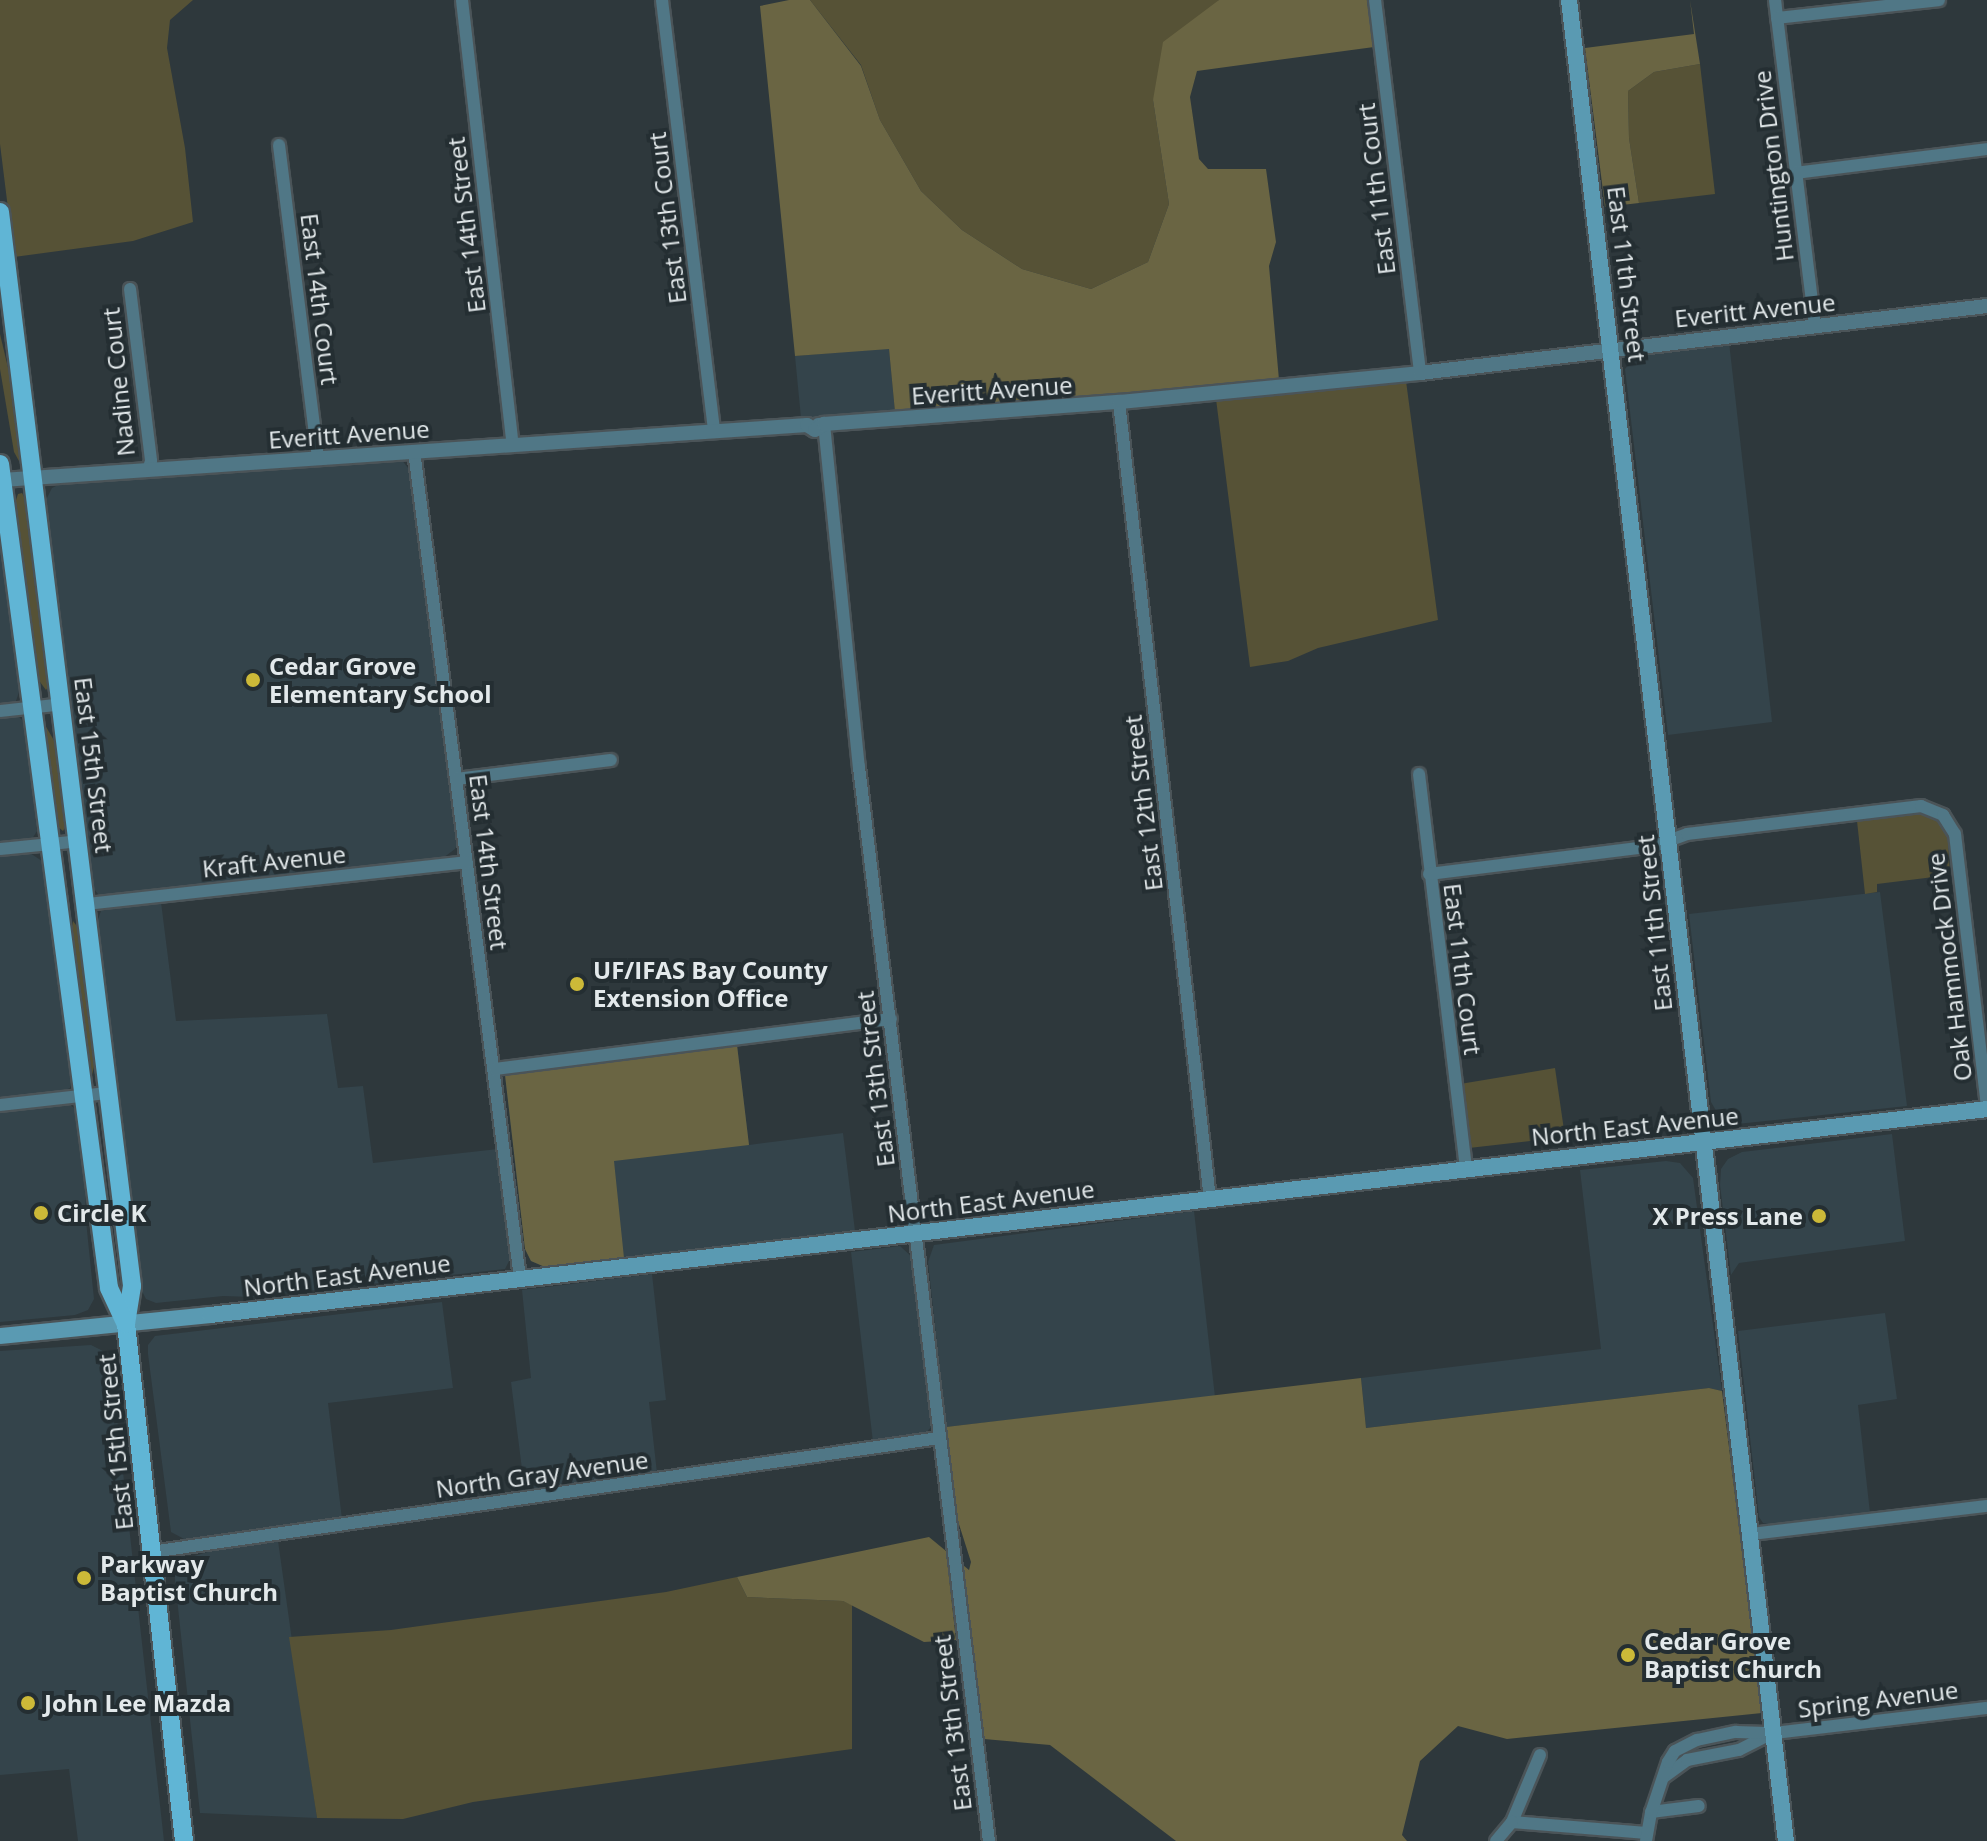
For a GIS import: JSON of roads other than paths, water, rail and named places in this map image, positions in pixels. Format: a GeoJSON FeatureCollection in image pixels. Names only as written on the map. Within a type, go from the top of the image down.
{"type":"FeatureCollection","features":[{"type":"Feature","properties":{"kind":"main road","name":"East 11th Street"},"geometry":{"type":"LineString","coordinates":[[1569,0],[1786,1841]]}},
{"type":"Feature","properties":{"kind":"main road","name":"East 15th Street"},"geometry":{"type":"LineString","coordinates":[[0,212],[3,256],[80,841],[107,1093],[132,1286],[126,1324],[184,1841]]}},
{"type":"Feature","properties":{"kind":"main road","name":"East 15th Street"},"geometry":{"type":"LineString","coordinates":[[1,475],[109,1288],[126,1324]]}},
{"type":"Feature","properties":{"kind":"main road"},"geometry":{"type":"LineString","coordinates":[[53,880],[71,901],[87,904]]}},
{"type":"Feature","properties":{"kind":"main road"},"geometry":{"type":"LineString","coordinates":[[61,931],[71,910],[87,904]]}},
{"type":"Feature","properties":{"kind":"main road","name":"North East Avenue"},"geometry":{"type":"LineString","coordinates":[[0,1336],[916,1234],[1987,1108]]}},
{"type":"Feature","properties":{"kind":"street","name":"East 14th Street"},"geometry":{"type":"LineString","coordinates":[[462,0],[513,445]]}},
{"type":"Feature","properties":{"kind":"street","name":"East 13th Court"},"geometry":{"type":"LineString","coordinates":[[662,0],[714,432]]}},
{"type":"Feature","properties":{"kind":"street","name":"East 11th Court"},"geometry":{"type":"LineString","coordinates":[[1375,0],[1420,373]]}},
{"type":"Feature","properties":{"kind":"street","name":"Huntington Drive"},"geometry":{"type":"LineString","coordinates":[[1775,0],[1815,326]]}},
{"type":"Feature","properties":{"kind":"street"},"geometry":{"type":"LineString","coordinates":[[1777,18],[1939,0]]}},
{"type":"Feature","properties":{"kind":"street","name":"East 14th Court"},"geometry":{"type":"LineString","coordinates":[[279,145],[318,458]]}},
{"type":"Feature","properties":{"kind":"street"},"geometry":{"type":"LineString","coordinates":[[1795,173],[1987,149]]}},
{"type":"Feature","properties":{"kind":"street","name":"Nadine Court"},"geometry":{"type":"LineString","coordinates":[[130,289],[151,461],[148,470]]}},
{"type":"Feature","properties":{"kind":"street","name":"Everitt Avenue"},"geometry":{"type":"LineString","coordinates":[[1,475],[33,478],[807,425],[815,430],[824,424],[1119,402],[1420,373],[1987,306]]}},
{"type":"Feature","properties":{"kind":"street","name":"East 12th Street"},"geometry":{"type":"LineString","coordinates":[[1119,402],[1210,1199]]}},
{"type":"Feature","properties":{"kind":"street","name":"East 13th Street"},"geometry":{"type":"LineString","coordinates":[[824,424],[859,767],[989,1841]]}},
{"type":"Feature","properties":{"kind":"street","name":"East 14th Street"},"geometry":{"type":"LineString","coordinates":[[414,451],[520,1279]]}},
{"type":"Feature","properties":{"kind":"street"},"geometry":{"type":"LineString","coordinates":[[0,711],[63,704]]}},
{"type":"Feature","properties":{"kind":"street"},"geometry":{"type":"LineString","coordinates":[[456,779],[611,760]]}},
{"type":"Feature","properties":{"kind":"street","name":"East 11th Court"},"geometry":{"type":"LineString","coordinates":[[1419,774],[1466,1169]]}},
{"type":"Feature","properties":{"kind":"street","name":"Oak Hammock Drive"},"geometry":{"type":"LineString","coordinates":[[1429,874],[1654,846],[1687,834],[1921,806],[1943,815],[1955,834],[1987,1108]]}},
{"type":"Feature","properties":{"kind":"street"},"geometry":{"type":"LineString","coordinates":[[0,849],[80,841]]}},
{"type":"Feature","properties":{"kind":"street","name":"Kraft Avenue"},"geometry":{"type":"LineString","coordinates":[[87,904],[467,862]]}},
{"type":"Feature","properties":{"kind":"street"},"geometry":{"type":"LineString","coordinates":[[495,1069],[891,1019]]}},
{"type":"Feature","properties":{"kind":"street"},"geometry":{"type":"LineString","coordinates":[[0,1105],[107,1093]]}},
{"type":"Feature","properties":{"kind":"street","name":"North Gray Avenue"},"geometry":{"type":"LineString","coordinates":[[151,1552],[939,1438]]}},
{"type":"Feature","properties":{"kind":"street"},"geometry":{"type":"LineString","coordinates":[[1751,1534],[1987,1506]]}},
{"type":"Feature","properties":{"kind":"street","name":"Spring Avenue"},"geometry":{"type":"LineString","coordinates":[[1774,1733],[1987,1708]]}},
{"type":"Feature","properties":{"kind":"street"},"geometry":{"type":"LineString","coordinates":[[1512,1822],[1646,1837],[1651,1812],[1675,1751],[1697,1740],[1736,1732],[1774,1733]]}},
{"type":"Feature","properties":{"kind":"street"},"geometry":{"type":"LineString","coordinates":[[1663,1778],[1687,1760],[1739,1750],[1774,1733]]}},
{"type":"Feature","properties":{"kind":"street"},"geometry":{"type":"LineString","coordinates":[[1496,1841],[1512,1822],[1540,1755]]}},
{"type":"Feature","properties":{"kind":"street"},"geometry":{"type":"LineString","coordinates":[[1651,1812],[1699,1806]]}},
{"type":"Feature","properties":{"kind":"place","name":"Cedar Grove Elementary School"},"geometry":{"type":"Point","coordinates":[253,680]}},
{"type":"Feature","properties":{"kind":"place","name":"UF/IFAS Bay County Extension Office"},"geometry":{"type":"Point","coordinates":[577,984]}},
{"type":"Feature","properties":{"kind":"place","name":"Circle K"},"geometry":{"type":"Point","coordinates":[41,1213]}},
{"type":"Feature","properties":{"kind":"place","name":"X Press Lane"},"geometry":{"type":"Point","coordinates":[1819,1216]}},
{"type":"Feature","properties":{"kind":"place","name":"Parkway Baptist Church"},"geometry":{"type":"Point","coordinates":[84,1578]}},
{"type":"Feature","properties":{"kind":"place","name":"Cedar Grove Baptist Church"},"geometry":{"type":"Point","coordinates":[1628,1655]}},
{"type":"Feature","properties":{"kind":"place","name":"John Lee Mazda"},"geometry":{"type":"Point","coordinates":[28,1703]}}]}
